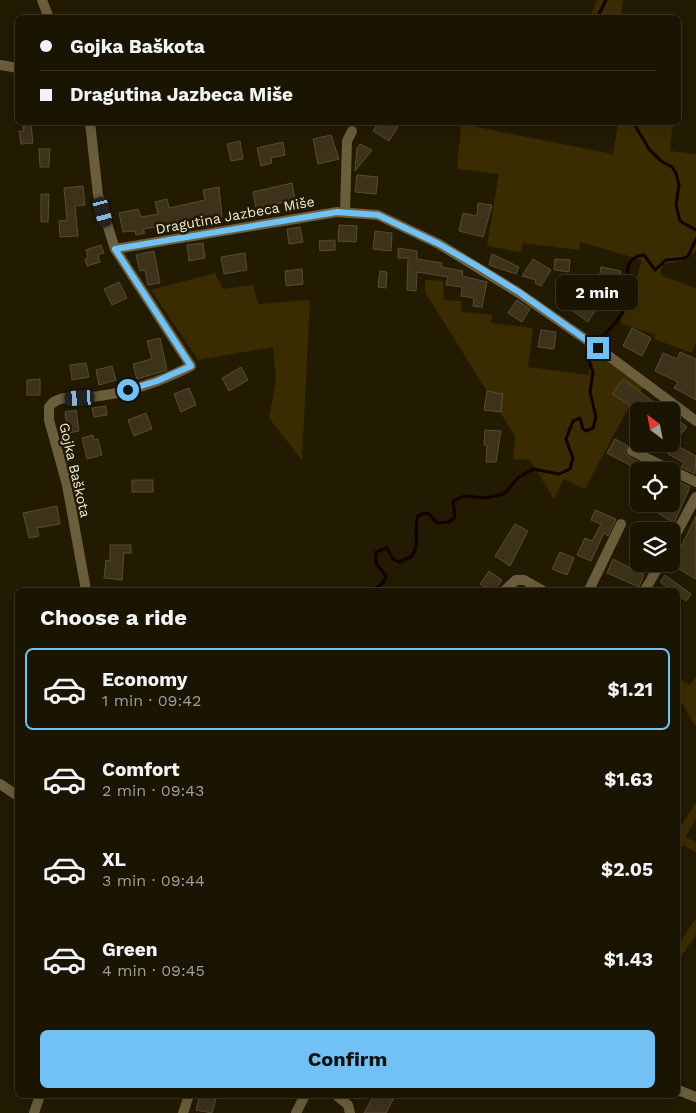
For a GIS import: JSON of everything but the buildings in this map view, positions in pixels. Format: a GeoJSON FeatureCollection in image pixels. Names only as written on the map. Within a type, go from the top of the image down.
{"type":"FeatureCollection","features":[{"type":"Feature","properties":{"kind":"street"},"geometry":{"type":"LineString","coordinates":[[42,0],[48,15]]}},
{"type":"Feature","properties":{"kind":"street"},"geometry":{"type":"LineString","coordinates":[[0,65],[15,68]]}},
{"type":"Feature","properties":{"kind":"street"},"geometry":{"type":"LineString","coordinates":[[90,125],[98,194],[115,249]]}},
{"type":"Feature","properties":{"kind":"street"},"geometry":{"type":"LineString","coordinates":[[345,212],[347,142],[352,131]]}},
{"type":"Feature","properties":{"kind":"street","name":"Dragutina Jazbeca Miše"},"geometry":{"type":"LineString","coordinates":[[115,249],[345,212],[378,215],[396,222],[477,266],[519,292],[696,421]]}},
{"type":"Feature","properties":{"kind":"street","name":"Gojka Baškota"},"geometry":{"type":"LineString","coordinates":[[86,588],[67,485],[49,420],[49,407],[59,399],[92,397],[128,390],[166,378],[191,366],[115,249]]}},
{"type":"Feature","properties":{"kind":"street"},"geometry":{"type":"LineString","coordinates":[[634,452],[696,482]]}},
{"type":"Feature","properties":{"kind":"street"},"geometry":{"type":"LineString","coordinates":[[680,526],[696,497]]}},
{"type":"Feature","properties":{"kind":"street"},"geometry":{"type":"LineString","coordinates":[[590,588],[621,524]]}},
{"type":"Feature","properties":{"kind":"street"},"geometry":{"type":"LineString","coordinates":[[646,588],[655,572]]}},
{"type":"Feature","properties":{"kind":"street"},"geometry":{"type":"LineString","coordinates":[[507,588],[516,580],[524,580],[538,588]]}},
{"type":"Feature","properties":{"kind":"street"},"geometry":{"type":"LineString","coordinates":[[0,784],[15,794]]}},
{"type":"Feature","properties":{"kind":"street"},"geometry":{"type":"LineString","coordinates":[[680,1091],[696,1097]]}},
{"type":"Feature","properties":{"kind":"street"},"geometry":{"type":"LineString","coordinates":[[34,1113],[39,1098]]}},
{"type":"Feature","properties":{"kind":"street"},"geometry":{"type":"LineString","coordinates":[[183,1113],[188,1098]]}},
{"type":"Feature","properties":{"kind":"street"},"geometry":{"type":"LineString","coordinates":[[296,1113],[304,1098]]}},
{"type":"Feature","properties":{"kind":"street"},"geometry":{"type":"LineString","coordinates":[[340,1098],[348,1105],[350,1113]]}},
{"type":"Feature","properties":{"kind":"shaded area"},"geometry":{"type":"Polygon","coordinates":[[[597,0],[623,0],[621,15],[591,15],[597,0]]]}},
{"type":"Feature","properties":{"kind":"shaded area"},"geometry":{"type":"Polygon","coordinates":[[[461,125],[613,154],[618,125],[673,125],[670,151],[696,154],[696,251],[682,261],[663,264],[660,275],[696,288],[696,342],[692,353],[654,339],[655,335],[620,323],[642,260],[580,242],[579,250],[522,243],[521,252],[487,246],[499,174],[457,169],[461,125]]]}},
{"type":"Feature","properties":{"kind":"shaded area"},"geometry":{"type":"Polygon","coordinates":[[[215,273],[223,289],[253,285],[258,304],[310,300],[302,460],[269,418],[276,381],[273,347],[198,360],[151,290],[215,273]]]}},
{"type":"Feature","properties":{"kind":"shaded area"},"geometry":{"type":"Polygon","coordinates":[[[425,280],[443,281],[444,300],[461,301],[461,312],[492,315],[491,323],[533,328],[528,367],[589,375],[592,349],[644,387],[633,402],[630,402],[630,407],[585,489],[564,479],[554,499],[530,460],[513,459],[515,436],[425,292],[425,280]]]}},
{"type":"Feature","properties":{"kind":"shaded area"},"geometry":{"type":"Polygon","coordinates":[[[696,677],[696,727],[680,700],[680,679],[690,685],[696,677]]]}},
{"type":"Feature","properties":{"kind":"shaded area"},"geometry":{"type":"Polygon","coordinates":[[[696,802],[696,819],[685,837],[696,842],[696,852],[682,845],[680,848],[680,827],[696,802]]]}},
{"type":"Feature","properties":{"kind":"shaded area"},"geometry":{"type":"Polygon","coordinates":[[[696,918],[696,935],[680,958],[680,942],[696,918]]]}},
{"type":"Feature","properties":{"kind":"waterway"},"geometry":{"type":"LineString","coordinates":[[598,15],[606,0]]}},
{"type":"Feature","properties":{"kind":"waterway"},"geometry":{"type":"LineString","coordinates":[[635,125],[649,149],[661,161],[672,167],[676,173],[679,185],[676,205],[680,221],[696,230]]}},
{"type":"Feature","properties":{"kind":"waterway"},"geometry":{"type":"LineString","coordinates":[[600,339],[624,310],[627,299],[628,268],[631,262],[636,257],[644,255],[655,270],[666,260],[686,257],[696,239]]}},
{"type":"Feature","properties":{"kind":"waterway"},"geometry":{"type":"LineString","coordinates":[[376,588],[383,583],[386,576],[376,563],[376,552],[387,548],[393,559],[399,562],[411,557],[416,548],[418,516],[425,513],[429,514],[437,523],[449,522],[455,517],[453,501],[464,496],[485,498],[504,494],[519,477],[533,469],[559,474],[570,469],[573,458],[566,439],[573,421],[580,418],[583,429],[586,431],[593,428],[596,417],[590,392],[593,372],[589,361],[590,349]]}},
{"type":"Feature","properties":{"kind":"route"},"geometry":{"type":"LineString","coordinates":[[128,390],[157,381],[191,366],[161,317],[115,249],[337,212],[378,215],[439,244],[519,292],[598,348]]}}]}
